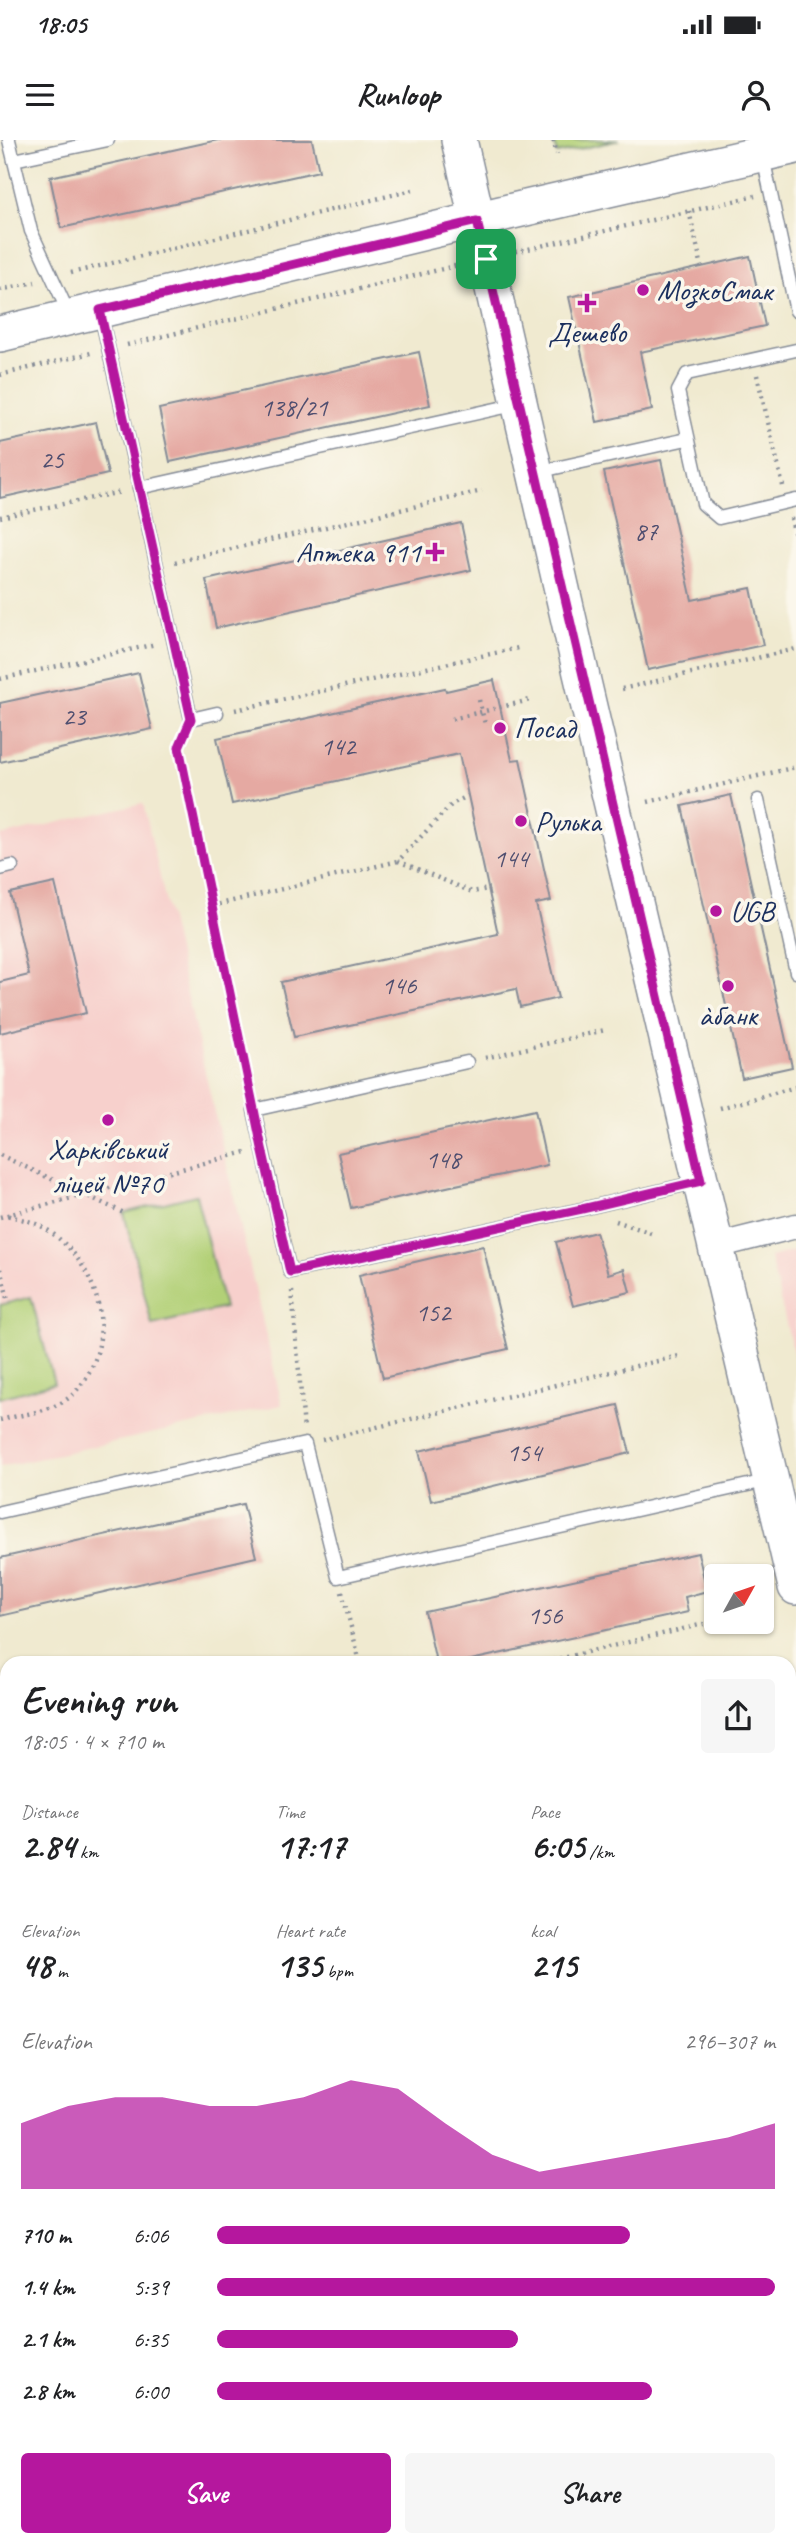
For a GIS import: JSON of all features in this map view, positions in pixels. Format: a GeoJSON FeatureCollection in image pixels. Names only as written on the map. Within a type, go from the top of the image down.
{"type":"FeatureCollection","features":[{"type":"Feature","properties":{"kind":"main road"},"geometry":{"type":"LineString","coordinates":[[459,140],[796,1587]]}},
{"type":"Feature","properties":{"kind":"main road"},"geometry":{"type":"LineString","coordinates":[[0,334],[796,146]]}},
{"type":"Feature","properties":{"kind":"street"},"geometry":{"type":"LineString","coordinates":[[716,1246],[796,1226]]}},
{"type":"Feature","properties":{"kind":"lane"},"geometry":{"type":"LineString","coordinates":[[9,140],[31,231],[53,277],[85,314],[109,349],[191,719],[217,713]]}},
{"type":"Feature","properties":{"kind":"lane"},"geometry":{"type":"LineString","coordinates":[[14,160],[108,140]]}},
{"type":"Feature","properties":{"kind":"lane"},"geometry":{"type":"LineString","coordinates":[[762,154],[796,311]]}},
{"type":"Feature","properties":{"kind":"lane"},"geometry":{"type":"LineString","coordinates":[[796,350],[687,373],[678,391],[703,504],[719,518],[796,500]]}},
{"type":"Feature","properties":{"kind":"lane"},"geometry":{"type":"LineString","coordinates":[[139,488],[520,404]]}},
{"type":"Feature","properties":{"kind":"lane"},"geometry":{"type":"LineString","coordinates":[[536,472],[687,439]]}},
{"type":"Feature","properties":{"kind":"lane"},"geometry":{"type":"LineString","coordinates":[[758,800],[792,936],[796,972]]}},
{"type":"Feature","properties":{"kind":"lane"},"geometry":{"type":"LineString","coordinates":[[467,1062],[254,1110],[290,1272],[701,1181]]}},
{"type":"Feature","properties":{"kind":"lane"},"geometry":{"type":"LineString","coordinates":[[0,1512],[305,1444],[338,1577],[770,1480]]}},
{"type":"Feature","properties":{"kind":"path"},"geometry":{"type":"LineString","coordinates":[[553,140],[557,154]]}},
{"type":"Feature","properties":{"kind":"path"},"geometry":{"type":"LineString","coordinates":[[0,290],[413,191]]}},
{"type":"Feature","properties":{"kind":"path"},"geometry":{"type":"LineString","coordinates":[[0,375],[770,192]]}},
{"type":"Feature","properties":{"kind":"path"},"geometry":{"type":"LineString","coordinates":[[689,211],[702,267]]}},
{"type":"Feature","properties":{"kind":"path"},"geometry":{"type":"LineString","coordinates":[[754,360],[784,489]]}},
{"type":"Feature","properties":{"kind":"path"},"geometry":{"type":"LineString","coordinates":[[0,517],[139,488]]}},
{"type":"Feature","properties":{"kind":"path"},"geometry":{"type":"LineString","coordinates":[[157,566],[482,491]]}},
{"type":"Feature","properties":{"kind":"path"},"geometry":{"type":"LineString","coordinates":[[790,515],[796,541]]}},
{"type":"Feature","properties":{"kind":"path"},"geometry":{"type":"LineString","coordinates":[[0,679],[173,640]]}},
{"type":"Feature","properties":{"kind":"path"},"geometry":{"type":"LineString","coordinates":[[217,713],[518,648]]}},
{"type":"Feature","properties":{"kind":"path"},"geometry":{"type":"LineString","coordinates":[[622,689],[796,649]]}},
{"type":"Feature","properties":{"kind":"path"},"geometry":{"type":"LineString","coordinates":[[452,719],[530,699]]}},
{"type":"Feature","properties":{"kind":"path"},"geometry":{"type":"LineString","coordinates":[[479,700],[485,724]]}},
{"type":"Feature","properties":{"kind":"path"},"geometry":{"type":"LineString","coordinates":[[191,719],[179,747],[254,1110]]}},
{"type":"Feature","properties":{"kind":"path"},"geometry":{"type":"LineString","coordinates":[[648,802],[796,767]]}},
{"type":"Feature","properties":{"kind":"path"},"geometry":{"type":"LineString","coordinates":[[212,906],[398,861],[452,804],[468,796]]}},
{"type":"Feature","properties":{"kind":"path"},"geometry":{"type":"LineString","coordinates":[[398,861],[472,892],[488,890]]}},
{"type":"Feature","properties":{"kind":"path"},"geometry":{"type":"LineString","coordinates":[[467,1062],[605,1030]]}},
{"type":"Feature","properties":{"kind":"path"},"geometry":{"type":"LineString","coordinates":[[720,1108],[796,1087]]}},
{"type":"Feature","properties":{"kind":"path"},"geometry":{"type":"LineString","coordinates":[[3,1216],[262,1148]]}},
{"type":"Feature","properties":{"kind":"path"},"geometry":{"type":"LineString","coordinates":[[0,1155],[124,1213]]}},
{"type":"Feature","properties":{"kind":"path"},"geometry":{"type":"LineString","coordinates":[[0,1420],[58,1405],[71,1396],[85,1378],[102,1338],[101,1314],[95,1291],[72,1252],[36,1224],[3,1216]]}},
{"type":"Feature","properties":{"kind":"path"},"geometry":{"type":"LineString","coordinates":[[0,1269],[9,1302]]}},
{"type":"Feature","properties":{"kind":"path"},"geometry":{"type":"LineString","coordinates":[[290,1272],[305,1444],[680,1356]]}},
{"type":"Feature","properties":{"kind":"path"},"geometry":{"type":"LineString","coordinates":[[338,1577],[358,1656]]}},
{"type":"Feature","properties":{"kind":"path"},"geometry":{"type":"LineString","coordinates":[[571,1656],[704,1624]]}},
{"type":"Feature","properties":{"kind":"shaded area","name":"Харківський ліцей №70"},"geometry":{"type":"Polygon","coordinates":[[[143,803],[282,1405],[0,1467],[0,836],[143,803]]]}},
{"type":"Feature","properties":{"kind":"shaded area"},"geometry":{"type":"Polygon","coordinates":[[[796,1250],[796,1364],[770,1257],[796,1250]]]}},
{"type":"Feature","properties":{"kind":"green space"},"geometry":{"type":"Polygon","coordinates":[[[553,140],[619,140],[557,154],[553,140]]]}},
{"type":"Feature","properties":{"kind":"green space"},"geometry":{"type":"Polygon","coordinates":[[[196,1195],[224,1308],[152,1325],[124,1213],[196,1195]]]}},
{"type":"Feature","properties":{"kind":"green space"},"geometry":{"type":"Polygon","coordinates":[[[31,1297],[54,1383],[0,1398],[0,1305],[31,1297]]]}},
{"type":"Feature","properties":{"kind":"building"},"geometry":{"type":"Polygon","coordinates":[[[218,140],[312,140],[319,171],[61,228],[50,177],[218,140]]]}},
{"type":"Feature","properties":{"kind":"building"},"geometry":{"type":"Polygon","coordinates":[[[750,256],[765,326],[640,352],[652,410],[597,422],[569,297],[750,256]]]}},
{"type":"Feature","properties":{"kind":"building"},"geometry":{"type":"Polygon","coordinates":[[[419,352],[430,405],[170,462],[159,409],[419,352]]]}},
{"type":"Feature","properties":{"kind":"building"},"geometry":{"type":"Polygon","coordinates":[[[96,422],[108,474],[0,498],[0,443],[96,422]]]}},
{"type":"Feature","properties":{"kind":"building"},"geometry":{"type":"Polygon","coordinates":[[[661,460],[692,600],[751,588],[763,645],[648,670],[604,472],[661,460]]]}},
{"type":"Feature","properties":{"kind":"building"},"geometry":{"type":"Polygon","coordinates":[[[461,523],[471,570],[216,628],[206,580],[461,523]]]}},
{"type":"Feature","properties":{"kind":"building"},"geometry":{"type":"Polygon","coordinates":[[[139,673],[152,729],[0,762],[0,703],[139,673]]]}},
{"type":"Feature","properties":{"kind":"building"},"geometry":{"type":"Polygon","coordinates":[[[494,680],[512,760],[520,759],[551,901],[536,904],[558,998],[520,1007],[516,989],[294,1037],[281,982],[498,934],[459,754],[232,804],[217,738],[445,688],[446,691],[494,680]]]}},
{"type":"Feature","properties":{"kind":"building"},"geometry":{"type":"Polygon","coordinates":[[[731,795],[792,1067],[742,1078],[682,806],[731,795]]]}},
{"type":"Feature","properties":{"kind":"building"},"geometry":{"type":"Polygon","coordinates":[[[55,883],[86,1013],[0,1033],[0,982],[29,975],[10,893],[55,883]]]}},
{"type":"Feature","properties":{"kind":"building"},"geometry":{"type":"Polygon","coordinates":[[[535,1110],[547,1165],[351,1208],[338,1153],[535,1110]]]}},
{"type":"Feature","properties":{"kind":"building"},"geometry":{"type":"Polygon","coordinates":[[[596,1232],[608,1274],[624,1269],[630,1292],[573,1306],[556,1242],[596,1232]]]}},
{"type":"Feature","properties":{"kind":"building"},"geometry":{"type":"Polygon","coordinates":[[[483,1246],[508,1349],[383,1378],[359,1275],[483,1246]]]}},
{"type":"Feature","properties":{"kind":"building"},"geometry":{"type":"Polygon","coordinates":[[[618,1405],[630,1453],[431,1501],[419,1451],[618,1405]]]}},
{"type":"Feature","properties":{"kind":"building"},"geometry":{"type":"Polygon","coordinates":[[[243,1504],[256,1557],[0,1616],[0,1558],[243,1504]]]}},
{"type":"Feature","properties":{"kind":"building"},"geometry":{"type":"Polygon","coordinates":[[[698,1553],[704,1592],[685,1597],[688,1612],[489,1656],[435,1656],[425,1612],[698,1553]]]}},
{"type":"Feature","properties":{"kind":"place","name":"МозкоСмак"},"geometry":{"type":"Point","coordinates":[643,290]}},
{"type":"Feature","properties":{"kind":"place","name":"Дешево"},"geometry":{"type":"Point","coordinates":[587,303]}},
{"type":"Feature","properties":{"kind":"place","name":"Аптека 911"},"geometry":{"type":"Point","coordinates":[435,552]}},
{"type":"Feature","properties":{"kind":"place","name":"Посад"},"geometry":{"type":"Point","coordinates":[500,728]}},
{"type":"Feature","properties":{"kind":"place","name":"Рулька"},"geometry":{"type":"Point","coordinates":[521,821]}},
{"type":"Feature","properties":{"kind":"place","name":"UGB"},"geometry":{"type":"Point","coordinates":[716,911]}},
{"type":"Feature","properties":{"kind":"place","name":"а̀банк"},"geometry":{"type":"Point","coordinates":[728,986]}},
{"type":"Feature","properties":{"kind":"place","name":"Харківський ліцей №70"},"geometry":{"type":"Point","coordinates":[108,1120]}},
{"type":"Feature","properties":{"kind":"route"},"geometry":{"type":"LineString","coordinates":[[477,221],[486,259],[701,1181],[290,1272],[179,747],[191,719],[100,310],[477,221]]}}]}
